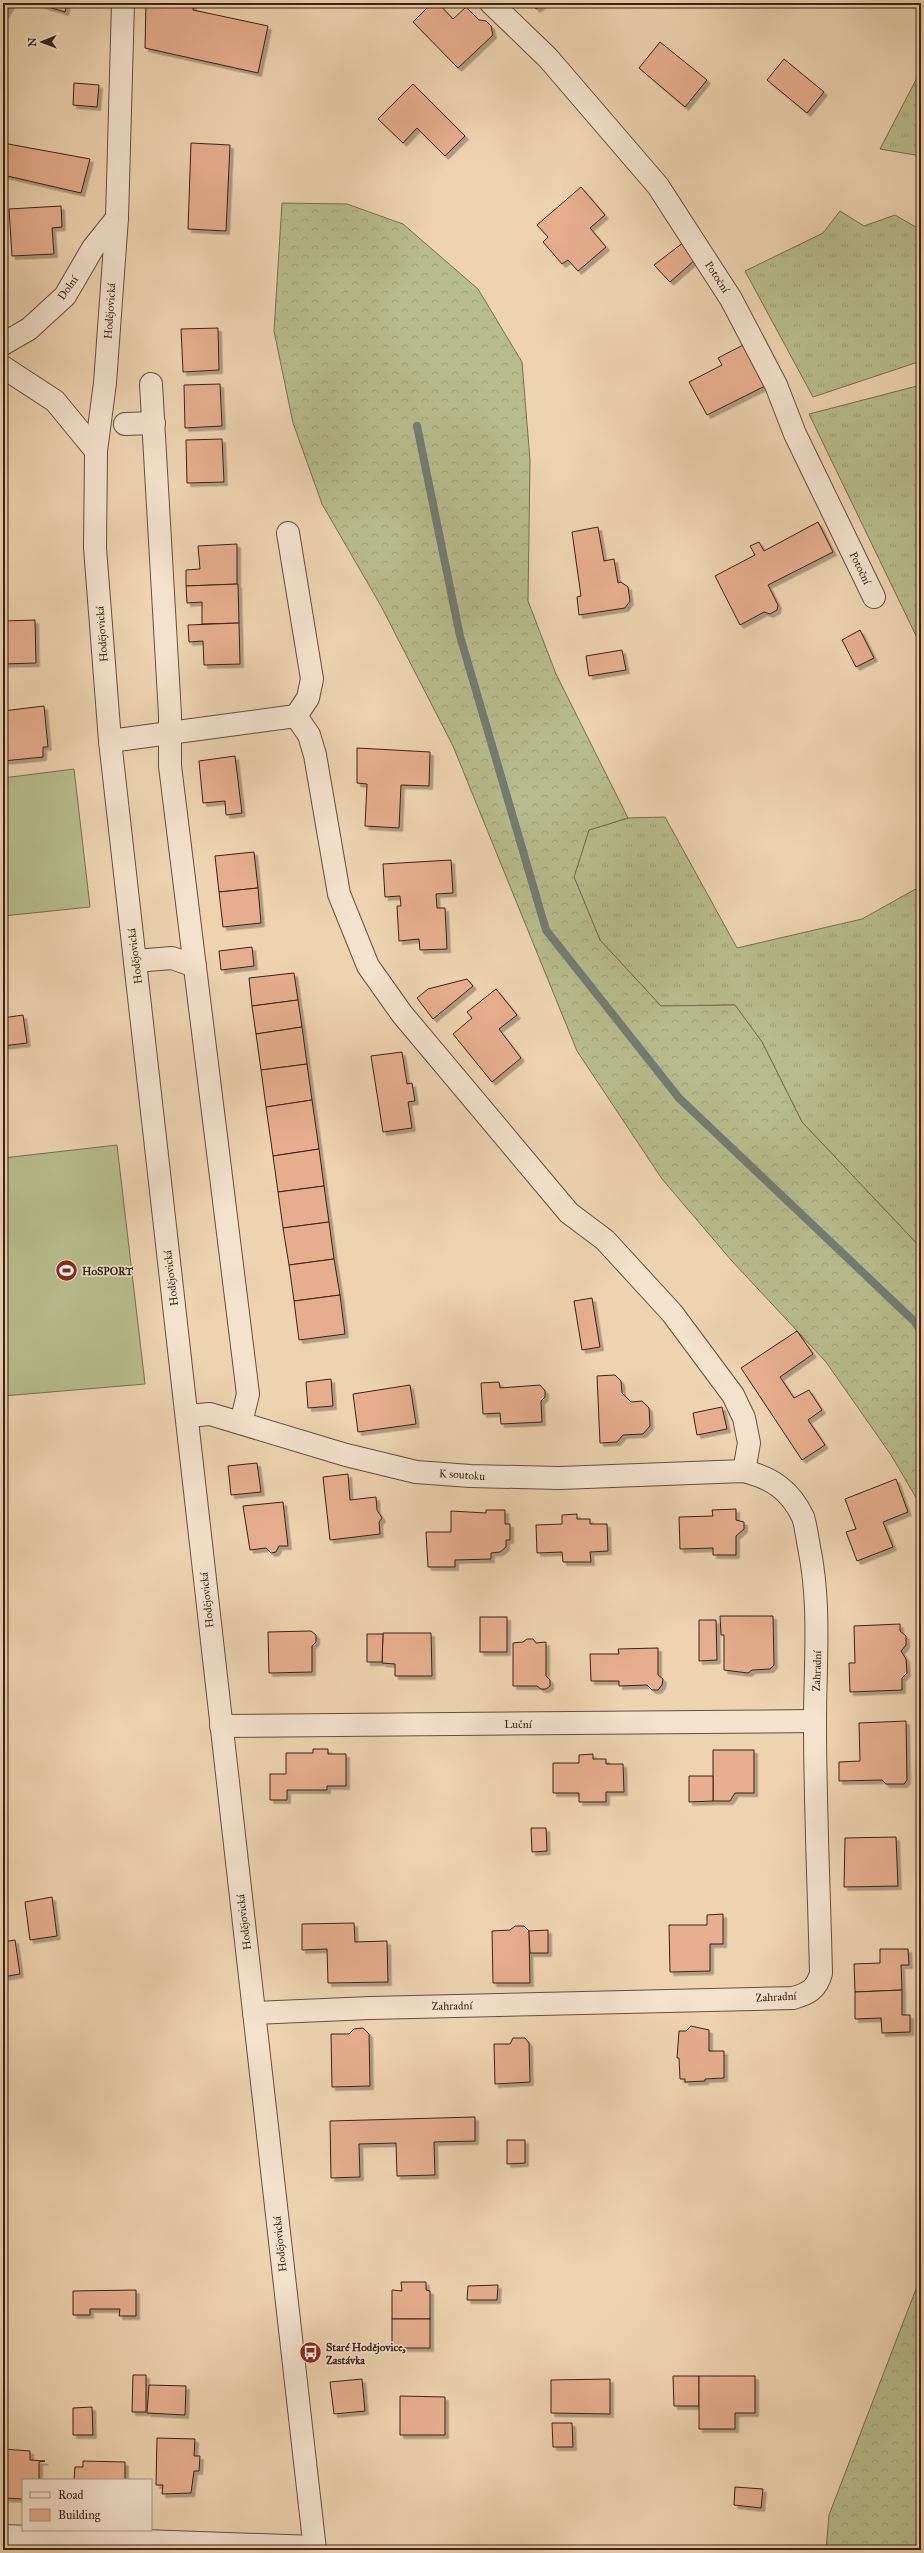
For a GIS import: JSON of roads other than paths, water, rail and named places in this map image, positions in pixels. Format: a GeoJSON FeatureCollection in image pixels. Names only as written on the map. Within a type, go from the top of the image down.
{"type":"FeatureCollection","features":[{"type":"Feature","properties":{"kind":"street","name":"Hodějovická"},"geometry":{"type":"LineString","coordinates":[[123,3],[117,218],[105,383],[96,451],[95,548],[110,741],[314,2549]]}},
{"type":"Feature","properties":{"kind":"street","name":"Potoční"},"geometry":{"type":"LineString","coordinates":[[491,3],[548,58],[658,186],[727,292],[776,385],[794,434],[874,597]]}},
{"type":"Feature","properties":{"kind":"street","name":"Dolní"},"geometry":{"type":"LineString","coordinates":[[3,344],[29,329],[64,296],[93,248],[117,218]]}},
{"type":"Feature","properties":{"kind":"street"},"geometry":{"type":"LineString","coordinates":[[3,367],[55,401],[96,451]]}},
{"type":"Feature","properties":{"kind":"street"},"geometry":{"type":"LineString","coordinates":[[152,384],[171,734],[170,766],[248,1394],[241,1422]]}},
{"type":"Feature","properties":{"kind":"street"},"geometry":{"type":"LineString","coordinates":[[125,424],[154,423]]}},
{"type":"Feature","properties":{"kind":"street"},"geometry":{"type":"LineString","coordinates":[[110,741],[296,716],[308,698],[312,679],[288,533]]}},
{"type":"Feature","properties":{"kind":"street"},"geometry":{"type":"LineString","coordinates":[[296,716],[309,735],[315,756],[339,894],[368,966],[402,1014],[569,1213],[606,1240],[672,1313],[733,1395],[744,1418],[748,1443],[744,1471]]}},
{"type":"Feature","properties":{"kind":"street"},"geometry":{"type":"LineString","coordinates":[[135,961],[172,958],[195,966]]}},
{"type":"Feature","properties":{"kind":"street","name":"K soutoku"},"geometry":{"type":"LineString","coordinates":[[187,1416],[210,1414],[241,1422],[346,1455],[416,1472],[470,1476],[560,1478],[744,1471]]}},
{"type":"Feature","properties":{"kind":"street","name":"Zahradní"},"geometry":{"type":"LineString","coordinates":[[254,2013],[370,2008],[793,1998],[806,1995],[818,1985],[821,1973],[815,1721],[818,1645],[814,1571],[804,1519],[795,1502],[783,1487],[764,1476],[744,1471]]}},
{"type":"Feature","properties":{"kind":"street","name":"Luční"},"geometry":{"type":"LineString","coordinates":[[221,1726],[815,1721]]}},
{"type":"Feature","properties":{"kind":"street"},"geometry":{"type":"LineString","coordinates":[[3,2536],[314,2549]]}},
{"type":"Feature","properties":{"kind":"waterway"},"geometry":{"type":"LineString","coordinates":[[417,426],[460,636],[546,930],[679,1098],[915,1322],[921,1331]]}},
{"type":"Feature","properties":{"kind":"place","name":"HoSPORT"},"geometry":{"type":"Point","coordinates":[67,1271]}},
{"type":"Feature","properties":{"kind":"place","name":"Staré Hodějovice, Zastávka"},"geometry":{"type":"Point","coordinates":[311,2353]}}]}
